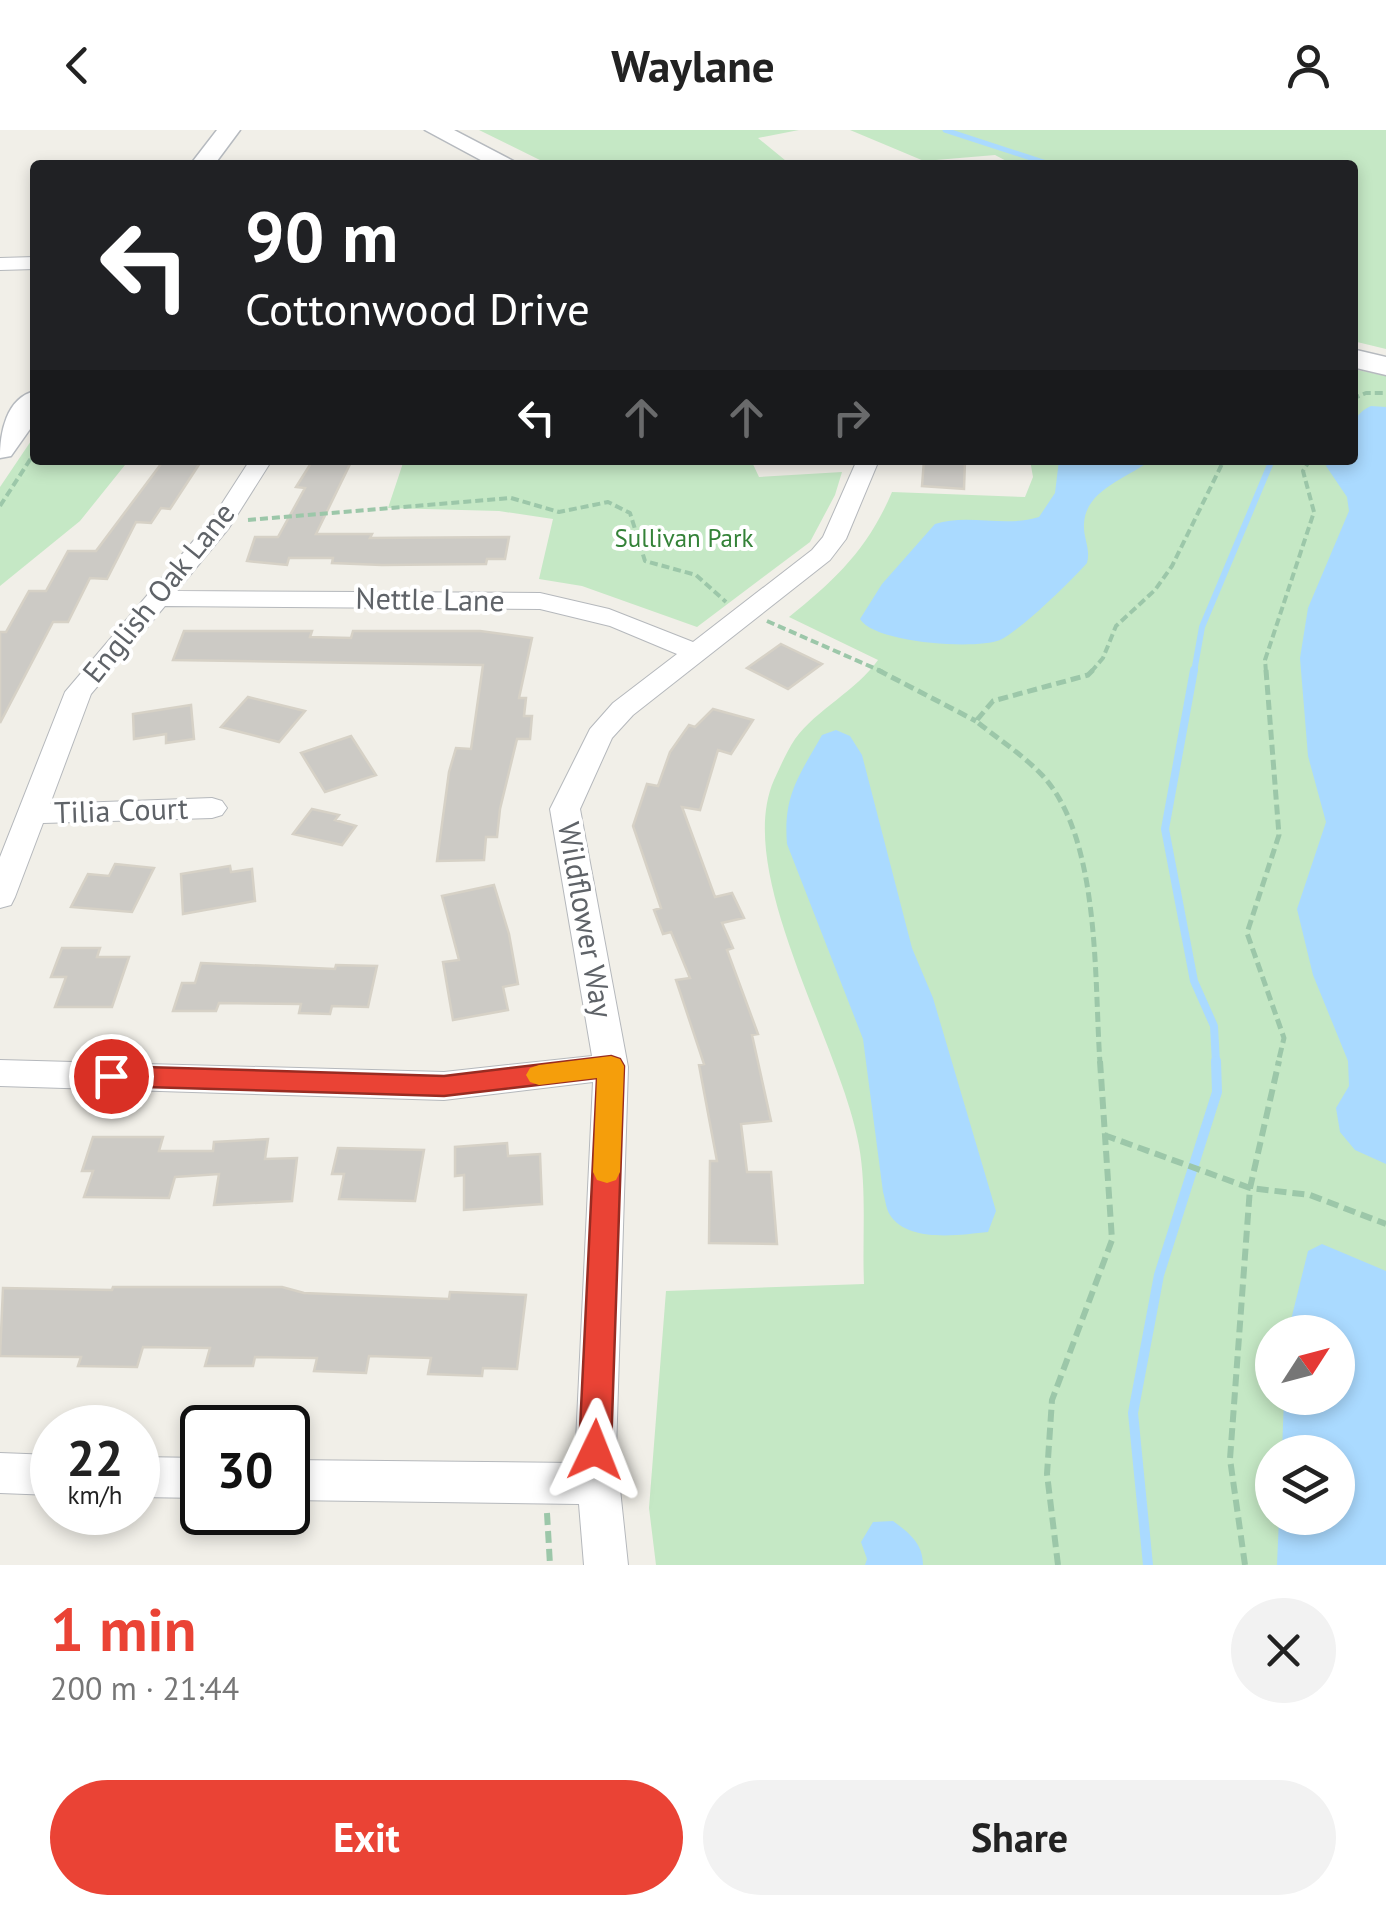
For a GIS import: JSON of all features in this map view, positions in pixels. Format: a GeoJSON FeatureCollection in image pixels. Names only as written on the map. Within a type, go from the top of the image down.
{"type":"FeatureCollection","features":[{"type":"Feature","properties":{"kind":"main road"},"geometry":{"type":"LineString","coordinates":[[206,160],[229,130]]}},
{"type":"Feature","properties":{"kind":"main road"},"geometry":{"type":"LineString","coordinates":[[436,130],[499,160]]}},
{"type":"Feature","properties":{"kind":"main road"},"geometry":{"type":"LineString","coordinates":[[1358,359],[1386,366]]}},
{"type":"Feature","properties":{"kind":"main road"},"geometry":{"type":"LineString","coordinates":[[0,449],[30,407]]}},
{"type":"Feature","properties":{"kind":"street"},"geometry":{"type":"LineString","coordinates":[[0,264],[30,263]]}},
{"type":"Feature","properties":{"kind":"street","name":"English Oak Lane"},"geometry":{"type":"LineString","coordinates":[[0,898],[78,692],[222,523],[258,465]]}},
{"type":"Feature","properties":{"kind":"street","name":"Wildflower Way"},"geometry":{"type":"LineString","coordinates":[[606,1565],[595,1450],[611,1066],[565,809],[600,735],[636,698],[821,555],[834,539],[866,465]]}},
{"type":"Feature","properties":{"kind":"street","name":"Nettle Lane"},"geometry":{"type":"LineString","coordinates":[[157,598],[540,601],[585,608],[638,626],[694,652]]}},
{"type":"Feature","properties":{"kind":"street","name":"Tilia Court"},"geometry":{"type":"LineString","coordinates":[[30,814],[212,808]]}},
{"type":"Feature","properties":{"kind":"street"},"geometry":{"type":"LineString","coordinates":[[0,1073],[444,1086],[611,1066]]}},
{"type":"Feature","properties":{"kind":"street"},"geometry":{"type":"LineString","coordinates":[[0,1474],[30,1475]]}},
{"type":"Feature","properties":{"kind":"street"},"geometry":{"type":"LineString","coordinates":[[310,1481],[546,1486],[598,1482]]}},
{"type":"Feature","properties":{"kind":"path"},"geometry":{"type":"LineString","coordinates":[[1358,396],[1386,393]]}},
{"type":"Feature","properties":{"kind":"path"},"geometry":{"type":"LineString","coordinates":[[0,506],[30,460]]}},
{"type":"Feature","properties":{"kind":"path"},"geometry":{"type":"LineString","coordinates":[[976,721],[993,701],[1088,675],[1102,658],[1116,626],[1155,590],[1172,566],[1222,465]]}},
{"type":"Feature","properties":{"kind":"path"},"geometry":{"type":"LineString","coordinates":[[1245,1565],[1230,1459],[1250,1188],[1284,1038],[1247,933],[1279,835],[1265,660],[1314,512],[1303,471],[1307,465]]}},
{"type":"Feature","properties":{"kind":"path"},"geometry":{"type":"LineString","coordinates":[[222,523],[511,498],[552,513],[574,514],[608,502],[630,513],[644,561],[696,575],[717,598],[873,667],[976,721],[1042,775],[1070,815],[1087,879],[1112,1240],[1052,1400],[1047,1474],[1058,1565]]}},
{"type":"Feature","properties":{"kind":"path"},"geometry":{"type":"LineString","coordinates":[[1104,1135],[1250,1188],[1310,1194],[1386,1224]]}},
{"type":"Feature","properties":{"kind":"path"},"geometry":{"type":"LineString","coordinates":[[546,1486],[550,1565]]}},
{"type":"Feature","properties":{"kind":"green space"},"geometry":{"type":"Polygon","coordinates":[[[479,130],[799,130],[758,138],[785,160],[540,160],[479,130]]]}},
{"type":"Feature","properties":{"kind":"green space"},"geometry":{"type":"Polygon","coordinates":[[[850,130],[1386,130],[1386,349],[1358,342],[1358,160],[1004,160],[995,155],[922,160],[850,130]]]}},
{"type":"Feature","properties":{"kind":"green space"},"geometry":{"type":"Polygon","coordinates":[[[1358,370],[1386,376],[1386,1565],[656,1565],[649,1508],[666,1291],[864,1284],[864,1197],[859,1146],[849,1105],[778,910],[768,862],[765,818],[774,780],[795,739],[878,660],[789,617],[849,562],[892,492],[1025,497],[1033,477],[1031,465],[1358,465],[1358,370]]]}},
{"type":"Feature","properties":{"kind":"green space"},"geometry":{"type":"Polygon","coordinates":[[[30,442],[30,465],[125,465],[80,521],[0,586],[0,487],[30,442]]]}},
{"type":"Feature","properties":{"kind":"green space","name":"Sullivan Park"},"geometry":{"type":"Polygon","coordinates":[[[402,465],[753,465],[759,477],[842,472],[835,495],[810,542],[697,627],[582,586],[539,579],[553,519],[499,511],[388,508],[402,465]]]}},
{"type":"Feature","properties":{"kind":"water"},"geometry":{"type":"Polygon","coordinates":[[[1371,406],[1386,407],[1386,1164],[1355,1150],[1340,1132],[1336,1108],[1349,1086],[1348,1061],[1313,975],[1297,909],[1326,822],[1308,756],[1300,658],[1308,608],[1349,511],[1347,497],[1326,466],[1358,465],[1358,416],[1371,406]]]}},
{"type":"Feature","properties":{"kind":"water"},"geometry":{"type":"Polygon","coordinates":[[[1058,465],[1143,465],[1109,486],[1086,512],[1087,563],[1058,593],[1000,640],[948,644],[904,639],[884,634],[860,619],[882,584],[935,524],[1039,517],[1055,493],[1058,465]]]}},
{"type":"Feature","properties":{"kind":"water"},"geometry":{"type":"Polygon","coordinates":[[[836,730],[850,736],[862,755],[912,948],[933,998],[996,1211],[988,1232],[921,1233],[898,1224],[887,1207],[863,1039],[787,844],[786,827],[794,786],[822,735],[836,730]]]}},
{"type":"Feature","properties":{"kind":"water"},"geometry":{"type":"Polygon","coordinates":[[[1322,1244],[1386,1271],[1386,1565],[1277,1565],[1278,1535],[1355,1535],[1355,1435],[1283,1435],[1283,1415],[1355,1415],[1355,1315],[1292,1315],[1308,1251],[1322,1244]]]}},
{"type":"Feature","properties":{"kind":"water"},"geometry":{"type":"Polygon","coordinates":[[[893,1521],[918,1545],[923,1565],[865,1565],[861,1542],[873,1522],[893,1521]]]}},
{"type":"Feature","properties":{"kind":"building"},"geometry":{"type":"Polygon","coordinates":[[[160,465],[199,465],[170,509],[161,508],[151,523],[136,522],[107,579],[90,578],[68,622],[53,622],[0,723],[0,632],[6,632],[29,591],[46,591],[68,551],[96,551],[160,465]]]}},
{"type":"Feature","properties":{"kind":"building"},"geometry":{"type":"Polygon","coordinates":[[[310,465],[350,465],[316,534],[372,534],[370,538],[509,537],[505,559],[487,559],[486,564],[382,565],[332,563],[333,558],[289,558],[287,565],[247,561],[255,537],[278,537],[305,488],[296,487],[310,465]]]}},
{"type":"Feature","properties":{"kind":"building"},"geometry":{"type":"Polygon","coordinates":[[[924,465],[965,465],[964,489],[922,486],[924,465]]]}},
{"type":"Feature","properties":{"kind":"building"},"geometry":{"type":"Polygon","coordinates":[[[184,631],[312,631],[310,637],[351,638],[353,631],[480,631],[532,638],[519,698],[526,698],[524,716],[532,716],[530,739],[517,739],[497,837],[486,837],[484,860],[437,861],[449,772],[456,748],[471,749],[483,665],[173,660],[184,631]]]}},
{"type":"Feature","properties":{"kind":"building"},"geometry":{"type":"Polygon","coordinates":[[[781,644],[822,664],[788,689],[747,668],[781,644]]]}},
{"type":"Feature","properties":{"kind":"building"},"geometry":{"type":"Polygon","coordinates":[[[248,697],[305,711],[279,742],[221,727],[248,697]]]}},
{"type":"Feature","properties":{"kind":"building"},"geometry":{"type":"Polygon","coordinates":[[[191,705],[194,739],[166,743],[166,734],[134,739],[133,714],[191,705]]]}},
{"type":"Feature","properties":{"kind":"building"},"geometry":{"type":"Polygon","coordinates":[[[713,709],[753,720],[731,754],[718,750],[700,810],[682,807],[715,897],[732,893],[744,918],[722,923],[733,948],[727,950],[758,1034],[752,1035],[771,1121],[741,1124],[747,1172],[771,1172],[777,1244],[709,1243],[710,1161],[717,1161],[699,1065],[704,1064],[676,980],[690,978],[671,932],[663,934],[654,910],[661,908],[633,826],[647,784],[658,786],[670,752],[689,725],[695,727],[713,709]]]}},
{"type":"Feature","properties":{"kind":"building"},"geometry":{"type":"Polygon","coordinates":[[[351,736],[376,775],[325,792],[301,753],[351,736]]]}},
{"type":"Feature","properties":{"kind":"building"},"geometry":{"type":"Polygon","coordinates":[[[312,809],[339,815],[335,820],[356,826],[342,845],[293,834],[312,809]]]}},
{"type":"Feature","properties":{"kind":"building"},"geometry":{"type":"Polygon","coordinates":[[[115,864],[154,868],[132,912],[71,907],[88,874],[109,876],[115,864]]]}},
{"type":"Feature","properties":{"kind":"building"},"geometry":{"type":"Polygon","coordinates":[[[230,866],[231,872],[252,869],[255,901],[183,914],[181,874],[230,866]]]}},
{"type":"Feature","properties":{"kind":"building"},"geometry":{"type":"Polygon","coordinates":[[[494,885],[509,934],[518,984],[503,987],[508,1010],[453,1020],[443,962],[459,960],[442,896],[494,885]]]}},
{"type":"Feature","properties":{"kind":"building"},"geometry":{"type":"Polygon","coordinates":[[[62,948],[100,948],[97,957],[129,957],[112,1007],[55,1007],[66,977],[51,977],[62,948]]]}},
{"type":"Feature","properties":{"kind":"building"},"geometry":{"type":"Polygon","coordinates":[[[201,963],[335,969],[336,965],[377,966],[368,1007],[332,1006],[330,1014],[299,1013],[301,1004],[219,1003],[216,1011],[173,1011],[182,983],[195,983],[201,963]]]}},
{"type":"Feature","properties":{"kind":"building"},"geometry":{"type":"Polygon","coordinates":[[[93,1137],[163,1137],[159,1151],[213,1151],[214,1142],[268,1139],[265,1159],[297,1158],[292,1201],[214,1205],[219,1174],[175,1177],[169,1198],[84,1197],[93,1171],[82,1171],[93,1137]]]}},
{"type":"Feature","properties":{"kind":"building"},"geometry":{"type":"Polygon","coordinates":[[[507,1143],[508,1156],[540,1154],[542,1204],[464,1210],[464,1175],[455,1176],[455,1147],[507,1143]]]}},
{"type":"Feature","properties":{"kind":"building"},"geometry":{"type":"Polygon","coordinates":[[[338,1148],[424,1150],[415,1201],[339,1199],[344,1174],[332,1174],[338,1148]]]}},
{"type":"Feature","properties":{"kind":"building"},"geometry":{"type":"Polygon","coordinates":[[[282,1287],[304,1293],[449,1299],[450,1292],[526,1295],[517,1369],[483,1368],[482,1376],[428,1374],[431,1358],[369,1356],[366,1373],[314,1371],[317,1358],[255,1357],[253,1366],[205,1366],[210,1348],[143,1347],[137,1367],[78,1366],[81,1357],[0,1356],[3,1288],[282,1287]]]}},
{"type":"Feature","properties":{"kind":"waterway"},"geometry":{"type":"LineString","coordinates":[[945,130],[1037,160]]}},
{"type":"Feature","properties":{"kind":"waterway"},"geometry":{"type":"LineString","coordinates":[[1194,672],[1202,627],[1270,465]]}},
{"type":"Feature","properties":{"kind":"waterway"},"geometry":{"type":"LineString","coordinates":[[1194,670],[1165,829],[1194,981],[1214,1026],[1216,1063]]}},
{"type":"Feature","properties":{"kind":"waterway"},"geometry":{"type":"LineString","coordinates":[[1148,1565],[1133,1413],[1159,1275],[1217,1092],[1216,1061]]}},
{"type":"Feature","properties":{"kind":"slow traffic"},"geometry":{"type":"LineString","coordinates":[[539,1075],[611,1066],[607,1172]]}},
{"type":"Feature","properties":{"kind":"route"},"geometry":{"type":"LineString","coordinates":[[111,1076],[444,1086],[611,1066],[595,1450]]}}]}
